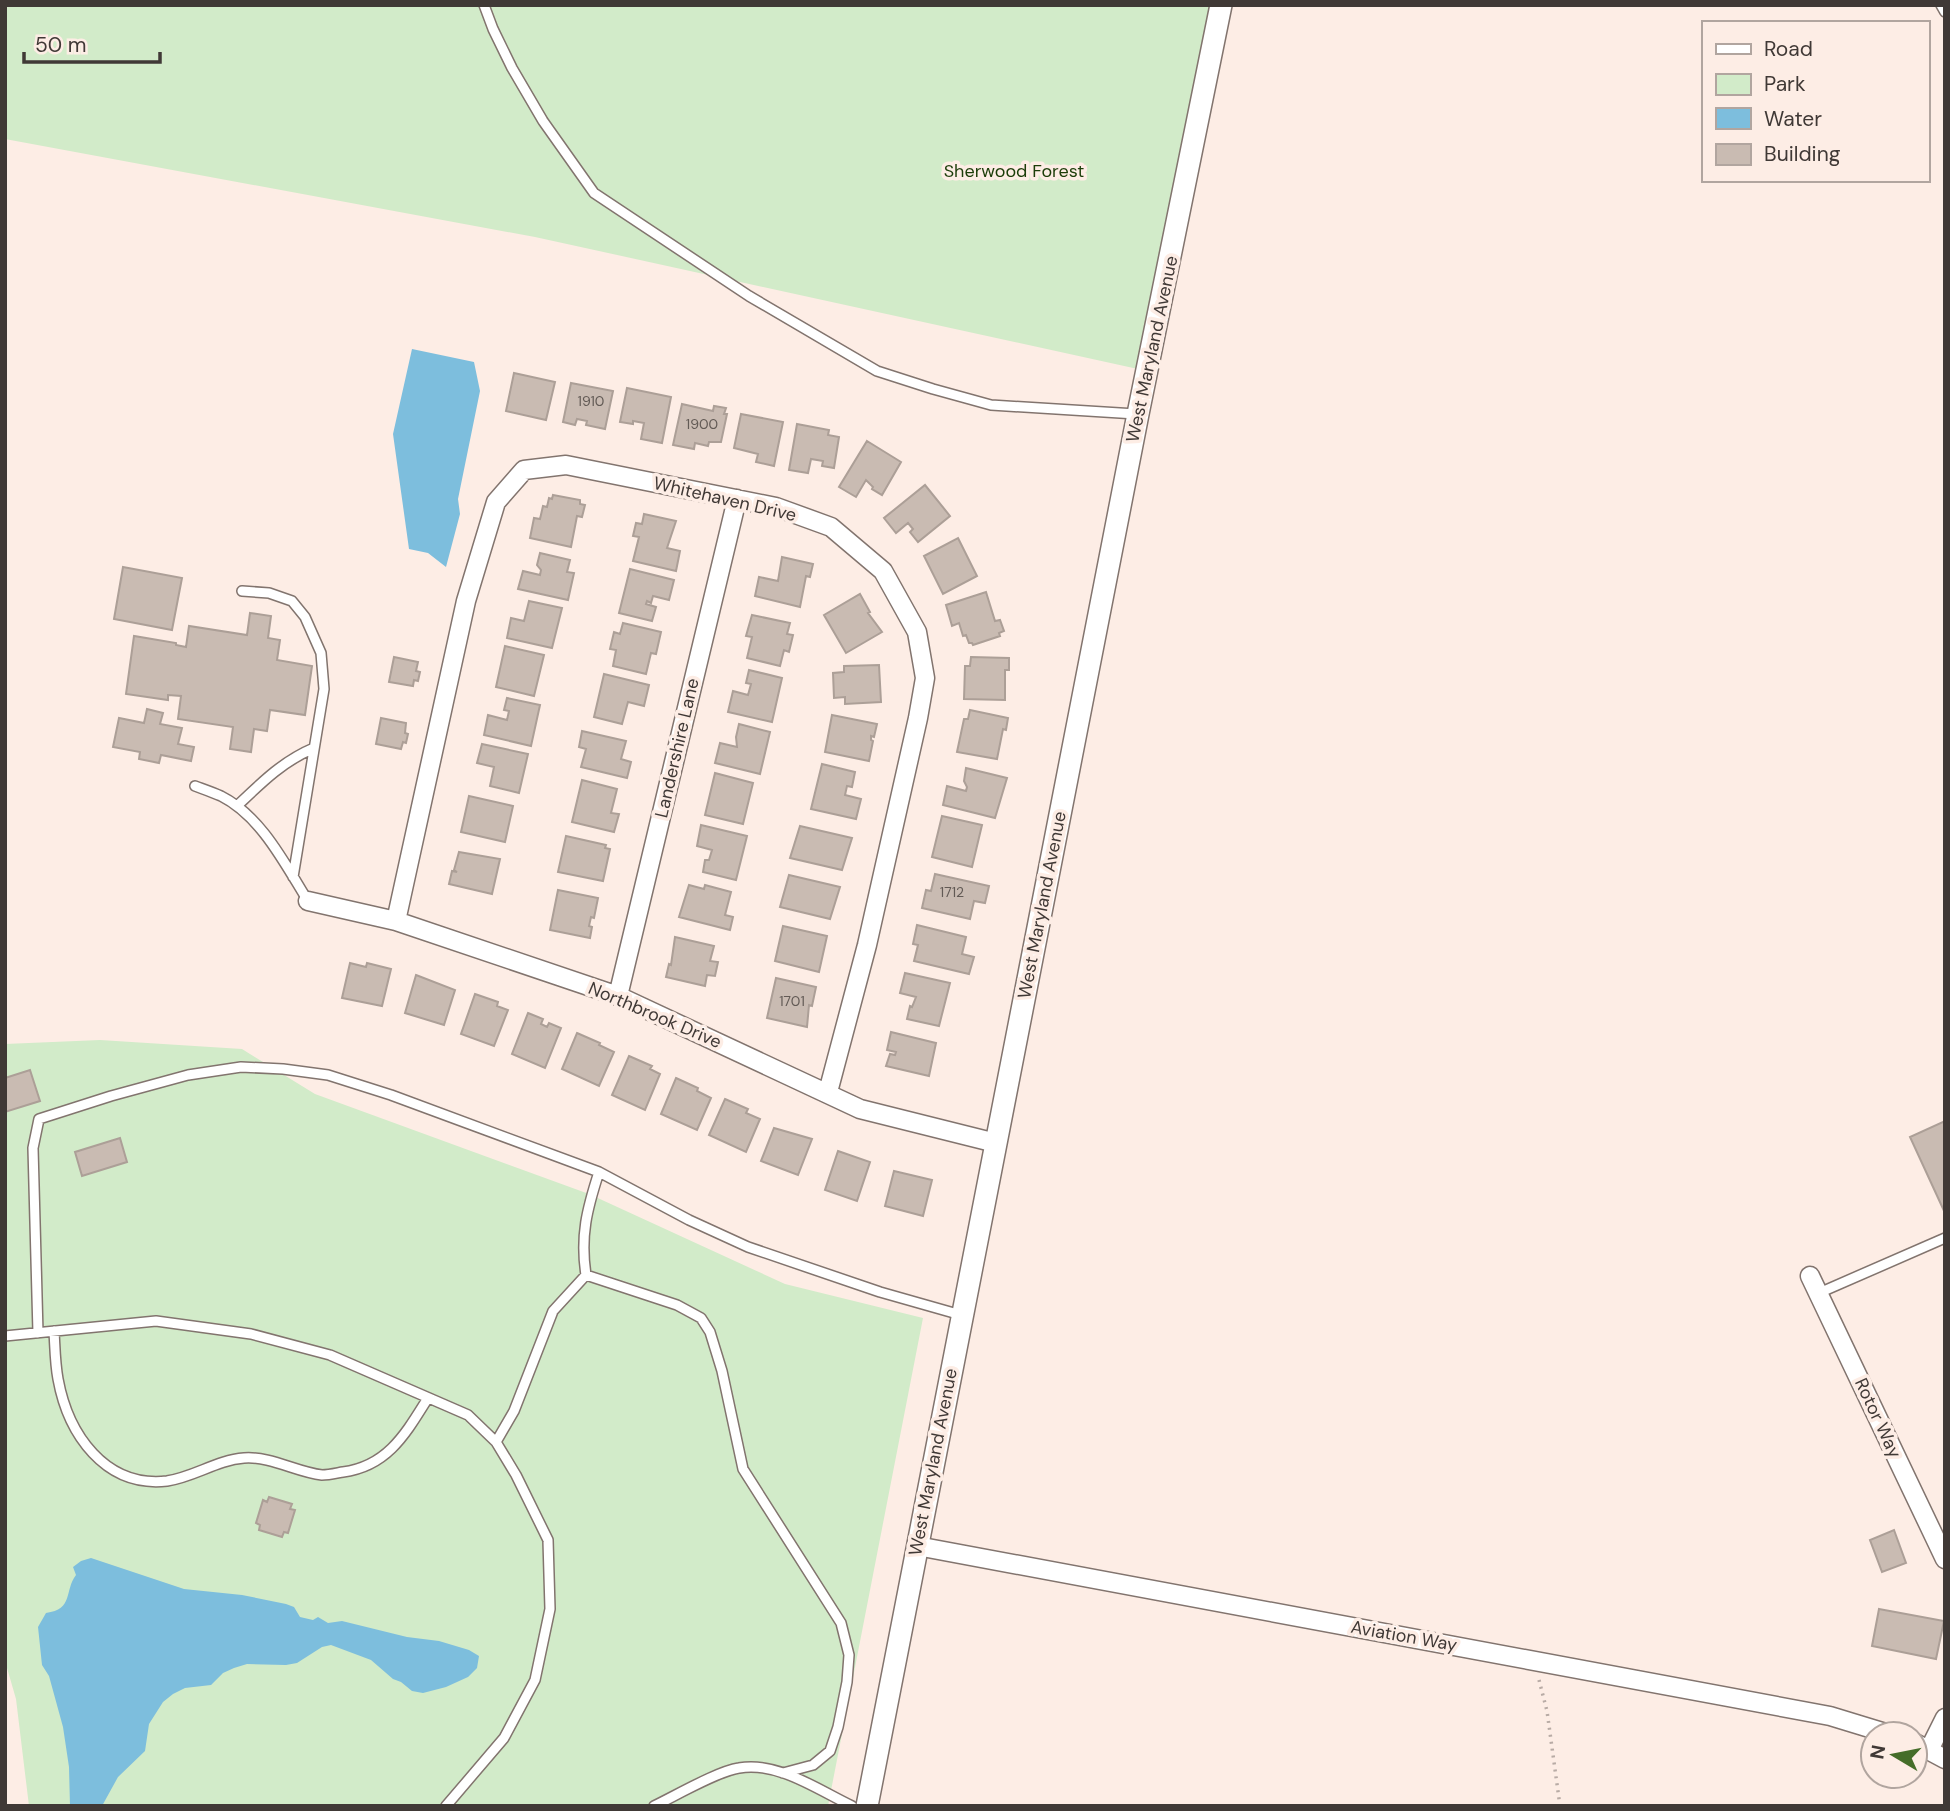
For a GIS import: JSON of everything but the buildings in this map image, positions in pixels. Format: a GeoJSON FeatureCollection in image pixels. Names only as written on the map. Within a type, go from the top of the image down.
{"type":"FeatureCollection","features":[{"type":"Feature","properties":{"kind":"street","name":"West Maryland Avenue"},"geometry":{"type":"LineString","coordinates":[[867,1806],[1138,414],[1221,5]]}},
{"type":"Feature","properties":{"kind":"street","name":"Whitehaven Drive"},"geometry":{"type":"LineString","coordinates":[[396,921],[466,601],[496,502],[524,470],[566,465],[776,507],[831,527],[883,571],[917,632],[925,678],[870,931],[828,1092]]}},
{"type":"Feature","properties":{"kind":"street","name":"Landershire Lane"},"geometry":{"type":"LineString","coordinates":[[618,996],[737,499]]}},
{"type":"Feature","properties":{"kind":"street","name":"Northbrook Drive"},"geometry":{"type":"LineString","coordinates":[[308,901],[396,921],[618,996],[860,1109],[996,1143]]}},
{"type":"Feature","properties":{"kind":"street","name":"Rotor Way"},"geometry":{"type":"LineString","coordinates":[[1811,1276],[1945,1559]]}},
{"type":"Feature","properties":{"kind":"street","name":"Aviation Way"},"geometry":{"type":"LineString","coordinates":[[917,1546],[1830,1716],[1859,1725]]}},
{"type":"Feature","properties":{"kind":"street"},"geometry":{"type":"LineString","coordinates":[[1929,1738],[1945,1718]]}},
{"type":"Feature","properties":{"kind":"street"},"geometry":{"type":"LineString","coordinates":[[1929,1751],[1945,1759]]}},
{"type":"Feature","properties":{"kind":"lane"},"geometry":{"type":"LineString","coordinates":[[484,5],[512,68],[542,121],[594,193],[749,296],[877,371],[933,389],[991,405],[1138,414]]}},
{"type":"Feature","properties":{"kind":"lane"},"geometry":{"type":"LineString","coordinates":[[1941,5],[1945,12]]}},
{"type":"Feature","properties":{"kind":"lane"},"geometry":{"type":"LineString","coordinates":[[242,591],[269,593],[292,601],[305,617],[321,653],[324,689],[293,877]]}},
{"type":"Feature","properties":{"kind":"lane"},"geometry":{"type":"LineString","coordinates":[[237,806],[272,773],[295,756],[314,748]]}},
{"type":"Feature","properties":{"kind":"lane"},"geometry":{"type":"LineString","coordinates":[[195,786],[220,795],[237,806],[272,845],[308,901]]}},
{"type":"Feature","properties":{"kind":"lane"},"geometry":{"type":"LineString","coordinates":[[38,1333],[33,1149],[39,1119],[188,1075],[241,1067],[328,1075],[391,1095],[599,1172],[748,1247],[880,1292],[961,1315]]}},
{"type":"Feature","properties":{"kind":"lane"},"geometry":{"type":"LineString","coordinates":[[586,1275],[582,1250],[584,1227],[599,1172]]}},
{"type":"Feature","properties":{"kind":"lane"},"geometry":{"type":"LineString","coordinates":[[1819,1293],[1945,1238]]}},
{"type":"Feature","properties":{"kind":"lane"},"geometry":{"type":"LineString","coordinates":[[496,1442],[514,1411],[553,1311],[586,1275]]}},
{"type":"Feature","properties":{"kind":"lane"},"geometry":{"type":"LineString","coordinates":[[586,1275],[677,1305],[701,1318],[710,1332],[722,1371],[743,1469],[841,1623],[849,1655],[847,1682],[830,1751],[813,1765],[783,1773]]}},
{"type":"Feature","properties":{"kind":"lane"},"geometry":{"type":"LineString","coordinates":[[5,1336],[156,1321],[251,1334],[330,1355],[468,1415],[496,1442],[516,1475],[548,1540],[550,1609],[535,1680],[504,1738],[446,1806]]}},
{"type":"Feature","properties":{"kind":"lane"},"geometry":{"type":"LineString","coordinates":[[54,1331],[58,1380],[73,1424],[92,1455],[117,1473],[141,1480],[167,1481],[245,1458],[323,1475],[359,1470],[382,1457],[404,1437],[428,1398]]}},
{"type":"Feature","properties":{"kind":"lane"},"geometry":{"type":"LineString","coordinates":[[654,1806],[738,1768],[761,1767],[783,1773],[852,1806]]}},
{"type":"Feature","properties":{"kind":"path"},"geometry":{"type":"LineString","coordinates":[[1534,1660],[1547,1711],[1560,1806]]}},
{"type":"Feature","properties":{"kind":"green space","name":"Sherwood Forest"},"geometry":{"type":"Polygon","coordinates":[[[5,5],[1221,5],[1147,371],[535,237],[5,139],[5,5]]]}},
{"type":"Feature","properties":{"kind":"green space"},"geometry":{"type":"Polygon","coordinates":[[[100,1040],[242,1049],[315,1094],[589,1194],[785,1284],[923,1318],[828,1806],[29,1806],[16,1699],[5,1661],[5,1044],[100,1040]]]}},
{"type":"Feature","properties":{"kind":"water"},"geometry":{"type":"Polygon","coordinates":[[[412,349],[474,362],[480,391],[458,499],[460,514],[446,567],[428,553],[409,549],[393,434],[412,349]]]}},
{"type":"Feature","properties":{"kind":"water"},"geometry":{"type":"Polygon","coordinates":[[[91,1558],[184,1589],[242,1595],[286,1604],[294,1607],[300,1617],[313,1620],[318,1617],[328,1623],[342,1621],[407,1637],[439,1641],[469,1650],[479,1656],[477,1668],[468,1677],[423,1693],[412,1691],[393,1679],[371,1660],[331,1645],[322,1647],[297,1663],[247,1664],[234,1668],[223,1673],[211,1685],[185,1688],[163,1702],[149,1724],[145,1751],[118,1777],[102,1806],[70,1806],[69,1767],[63,1727],[49,1676],[42,1665],[38,1627],[46,1613],[61,1608],[65,1603],[76,1575],[73,1567],[91,1558]]]}}]}
